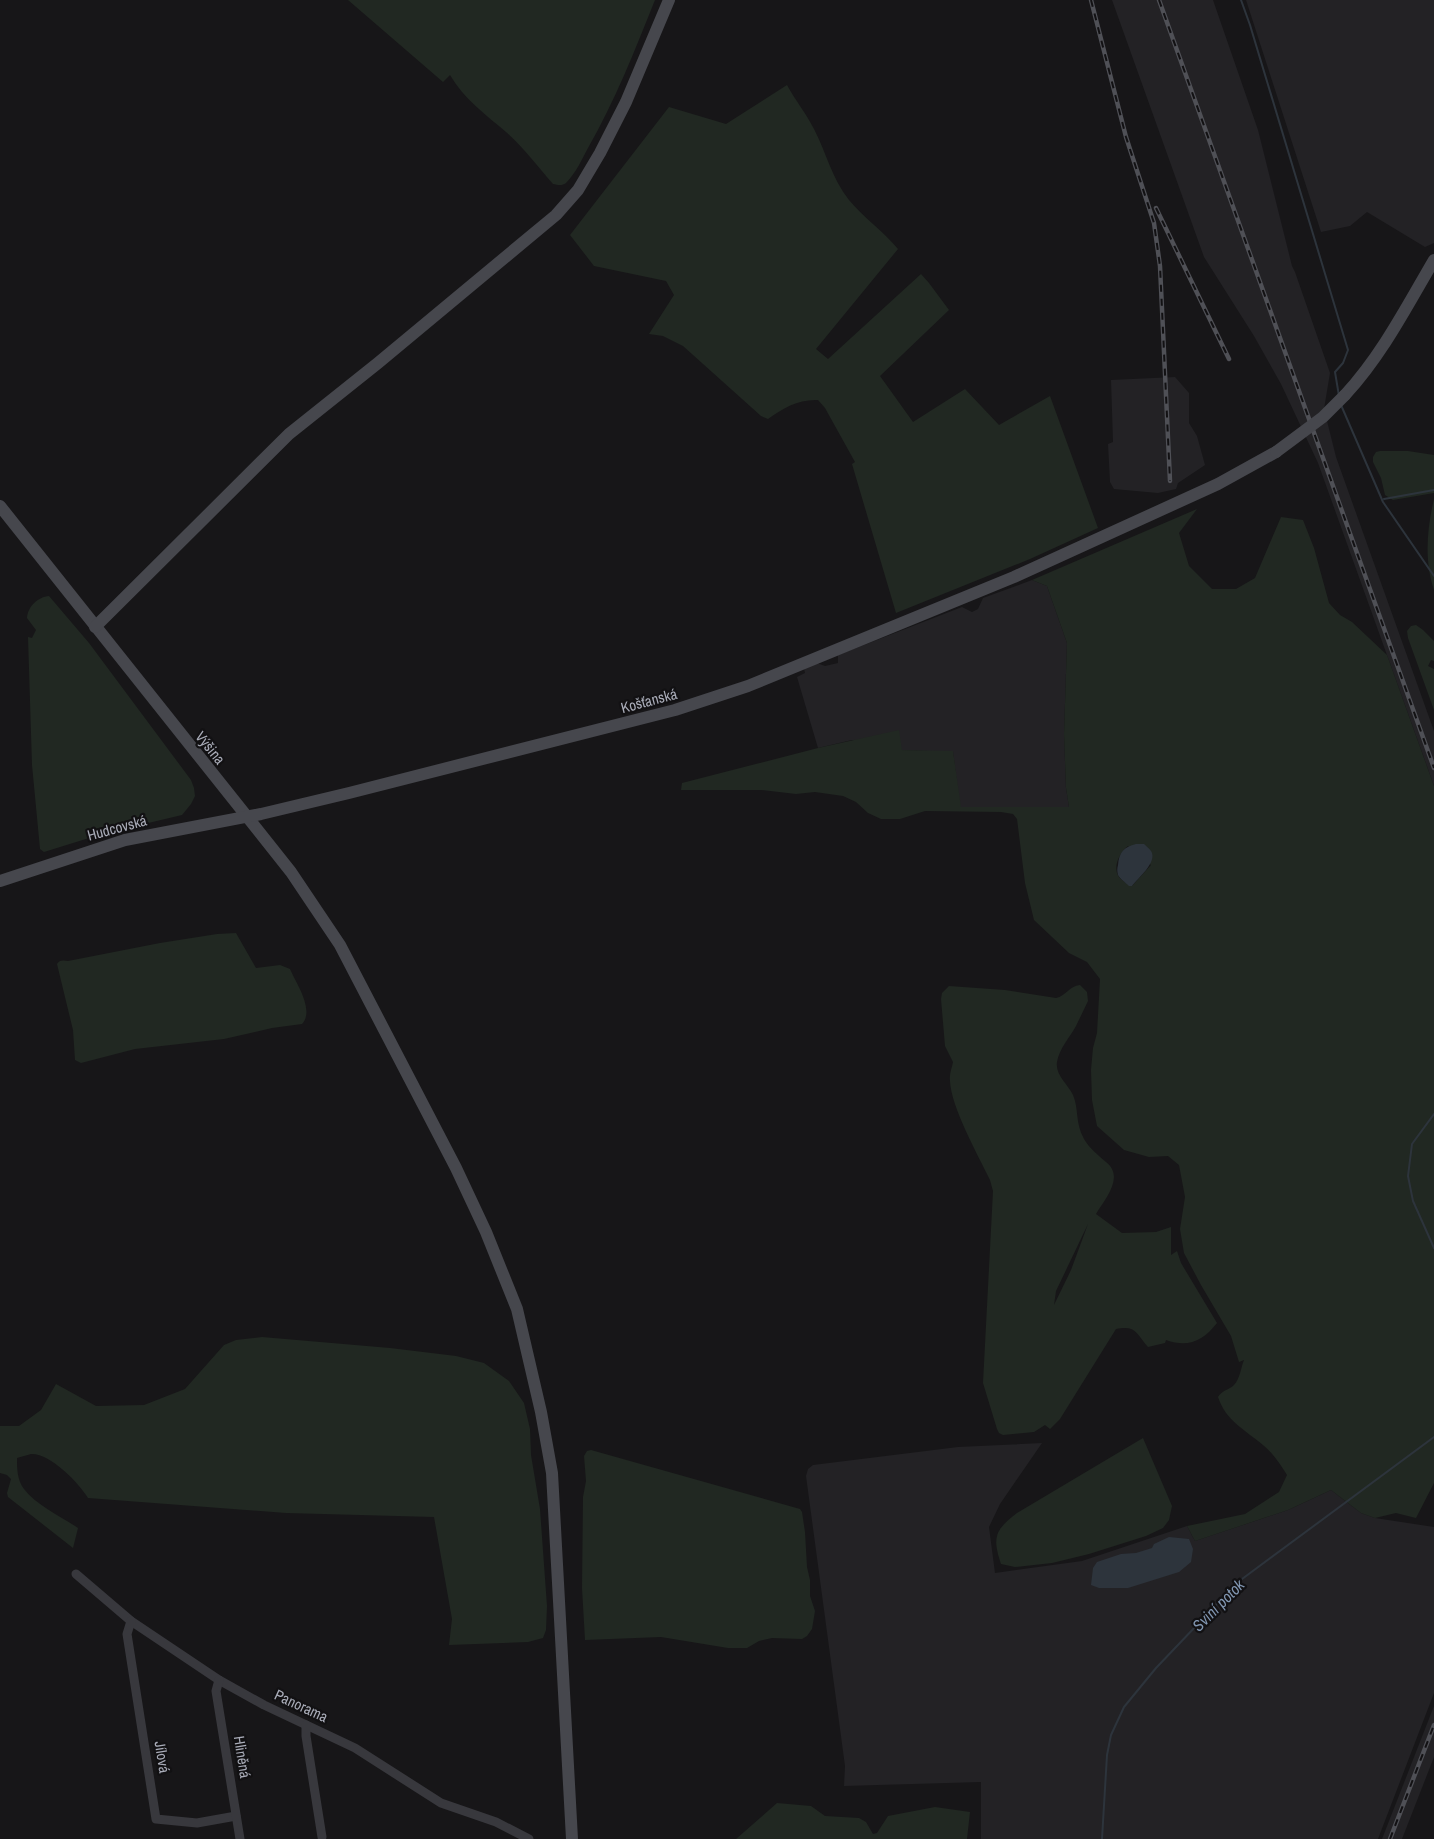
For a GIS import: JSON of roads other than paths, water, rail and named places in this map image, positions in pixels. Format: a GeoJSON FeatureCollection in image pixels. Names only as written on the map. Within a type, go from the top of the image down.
{"type":"FeatureCollection","features":[{"type":"Feature","properties":{"kind":"street"},"geometry":{"type":"LineString","coordinates":[[95,627],[289,434],[556,215],[578,190],[600,153],[626,102],[669,0]]}},
{"type":"Feature","properties":{"kind":"street","name":"Košťanská"},"geometry":{"type":"LineString","coordinates":[[246,816],[608,728],[705,701],[748,686],[1044,564],[1225,481],[1276,453],[1323,417],[1345,395],[1384,345],[1434,260]]}},
{"type":"Feature","properties":{"kind":"street","name":"Výšina"},"geometry":{"type":"LineString","coordinates":[[0,506],[302,887],[340,945],[456,1168],[498,1261],[517,1309],[541,1412],[552,1473],[572,1839]]}},
{"type":"Feature","properties":{"kind":"street","name":"Hudcovská"},"geometry":{"type":"LineString","coordinates":[[0,881],[125,840],[246,816]]}},
{"type":"Feature","properties":{"kind":"street","name":"Panorama"},"geometry":{"type":"LineString","coordinates":[[76,1574],[131,1621],[219,1680],[264,1705],[355,1748],[441,1803],[496,1822],[529,1839]]}},
{"type":"Feature","properties":{"kind":"street","name":"Jílová"},"geometry":{"type":"LineString","coordinates":[[131,1621],[127,1634],[156,1819],[197,1823],[236,1816]]}},
{"type":"Feature","properties":{"kind":"street","name":"Hliněná"},"geometry":{"type":"LineString","coordinates":[[219,1680],[216,1691],[240,1839]]}},
{"type":"Feature","properties":{"kind":"street"},"geometry":{"type":"LineString","coordinates":[[306,1725],[322,1837]]}},
{"type":"Feature","properties":{"kind":"waterway"},"geometry":{"type":"LineString","coordinates":[[1241,0],[1348,350],[1343,363],[1335,372],[1339,396]]}},
{"type":"Feature","properties":{"kind":"waterway"},"geometry":{"type":"LineString","coordinates":[[1341,405],[1383,502],[1434,576]]}},
{"type":"Feature","properties":{"kind":"waterway"},"geometry":{"type":"LineString","coordinates":[[1384,499],[1434,490]]}},
{"type":"Feature","properties":{"kind":"waterway","name":"Sviní potok"},"geometry":{"type":"LineString","coordinates":[[1434,1114],[1412,1144],[1408,1176],[1413,1201],[1434,1248]]}},
{"type":"Feature","properties":{"kind":"waterway","name":"Sviní potok"},"geometry":{"type":"LineString","coordinates":[[1102,1839],[1107,1755],[1111,1735],[1124,1707],[1156,1668],[1238,1582],[1434,1437]]}},
{"type":"Feature","properties":{"kind":"railway"},"geometry":{"type":"LineString","coordinates":[[1091,0],[1126,137],[1154,223],[1160,266],[1170,481]]}},
{"type":"Feature","properties":{"kind":"railway"},"geometry":{"type":"LineString","coordinates":[[1159,0],[1434,768]]}},
{"type":"Feature","properties":{"kind":"railway"},"geometry":{"type":"LineString","coordinates":[[1156,208],[1229,359]]}},
{"type":"Feature","properties":{"kind":"railway"},"geometry":{"type":"LineString","coordinates":[[1390,1839],[1434,1725]]}}]}
